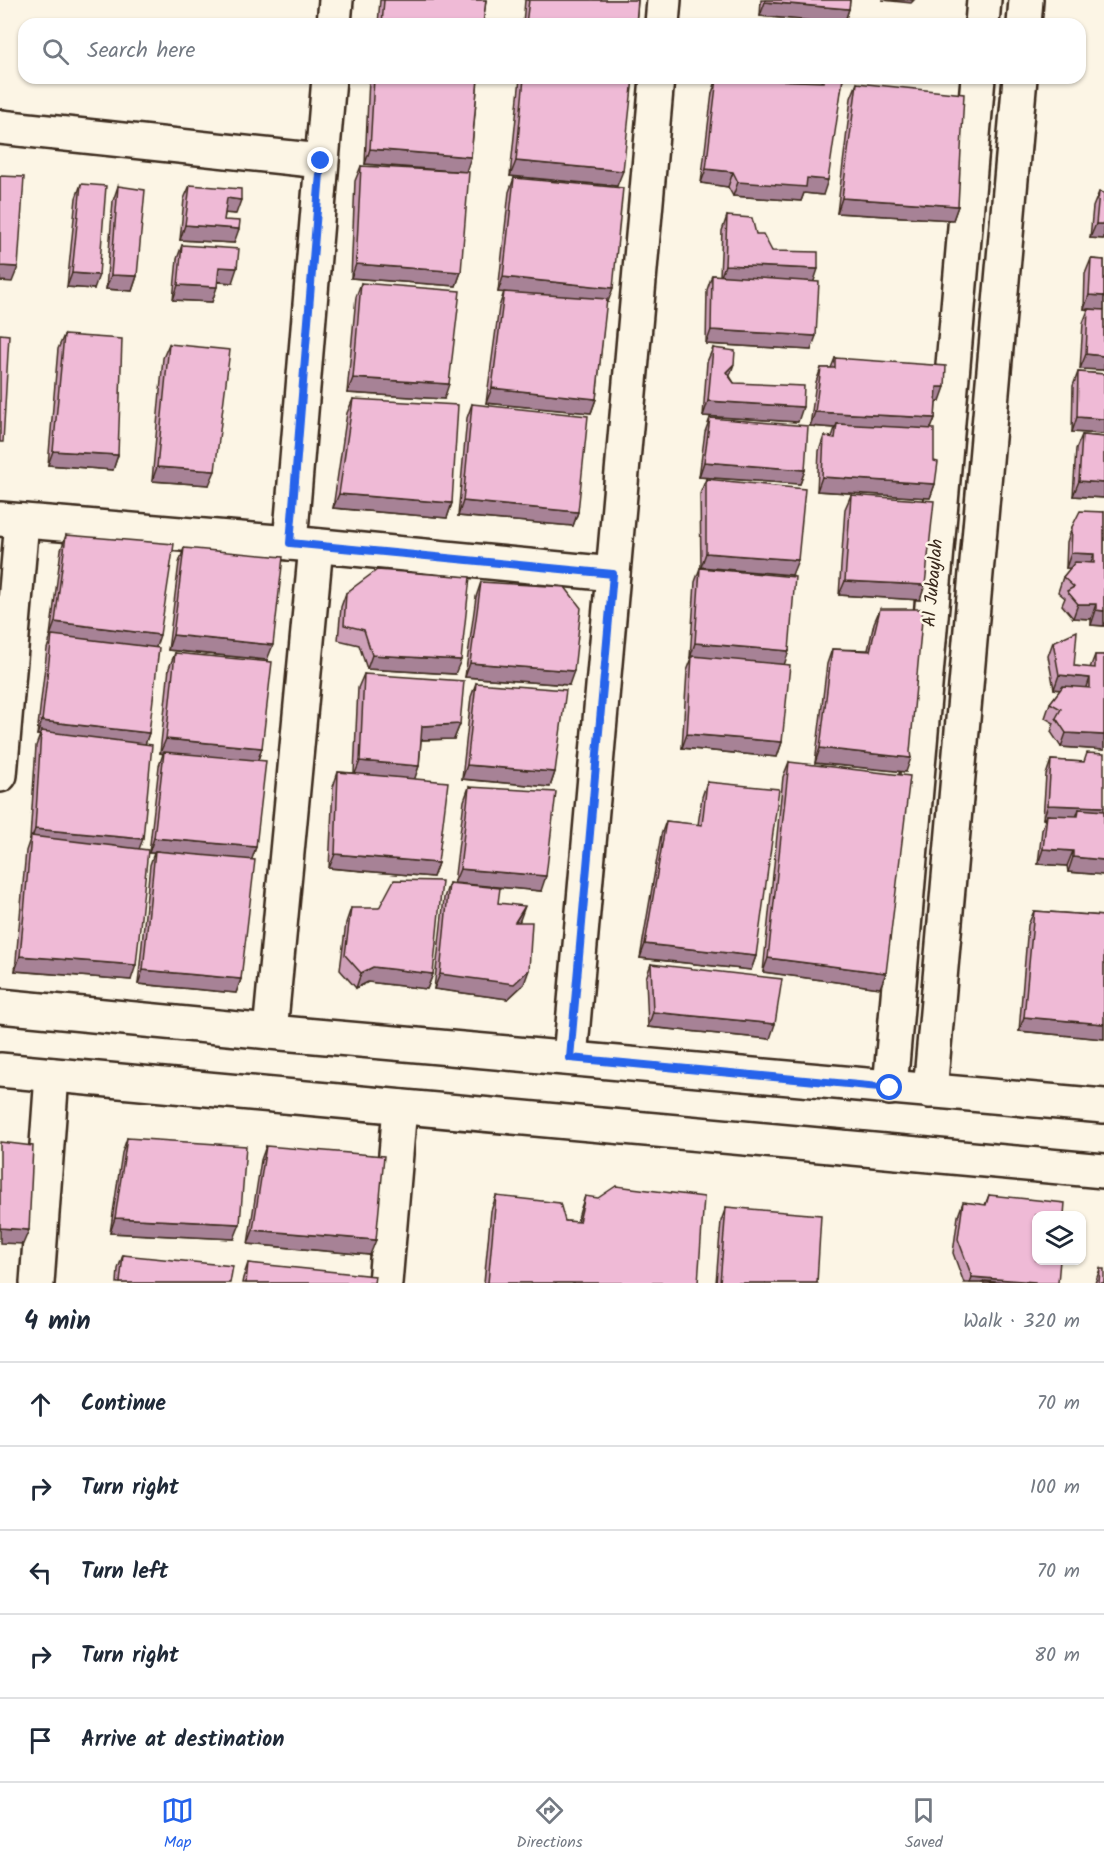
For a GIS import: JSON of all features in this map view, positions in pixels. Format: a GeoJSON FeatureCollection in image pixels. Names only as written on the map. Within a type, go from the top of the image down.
{"type":"FeatureCollection","features":[{"type":"Feature","properties":{"kind":"street"},"geometry":{"type":"LineString","coordinates":[[334,18],[336,0]]}},
{"type":"Feature","properties":{"kind":"street"},"geometry":{"type":"LineString","coordinates":[[662,18],[664,0]]}},
{"type":"Feature","properties":{"kind":"street"},"geometry":{"type":"LineString","coordinates":[[982,18],[984,0]]}},
{"type":"Feature","properties":{"kind":"street"},"geometry":{"type":"LineString","coordinates":[[1024,18],[1026,0]]}},
{"type":"Feature","properties":{"kind":"street"},"geometry":{"type":"LineString","coordinates":[[270,1032],[303,545],[321,161],[328,84]]}},
{"type":"Feature","properties":{"kind":"street"},"geometry":{"type":"LineString","coordinates":[[570,1058],[656,84]]}},
{"type":"Feature","properties":{"kind":"street","name":"Al Jubaylah"},"geometry":{"type":"LineString","coordinates":[[890,1088],[977,84]]}},
{"type":"Feature","properties":{"kind":"street"},"geometry":{"type":"LineString","coordinates":[[930,1091],[1019,84]]}},
{"type":"Feature","properties":{"kind":"street"},"geometry":{"type":"LineString","coordinates":[[0,127],[321,161]]}},
{"type":"Feature","properties":{"kind":"street"},"geometry":{"type":"LineString","coordinates":[[0,775],[11,520],[613,574]]}},
{"type":"Feature","properties":{"kind":"street"},"geometry":{"type":"LineString","coordinates":[[0,1006],[1104,1106]]}},
{"type":"Feature","properties":{"kind":"street"},"geometry":{"type":"LineString","coordinates":[[0,1071],[1104,1171]]}},
{"type":"Feature","properties":{"kind":"street"},"geometry":{"type":"LineString","coordinates":[[37,1283],[52,1075]]}},
{"type":"Feature","properties":{"kind":"street"},"geometry":{"type":"LineString","coordinates":[[386,1283],[400,1107]]}},
{"type":"Feature","properties":{"kind":"building"},"geometry":{"type":"Polygon","coordinates":[[[384,0],[486,0],[484,18],[382,18],[384,0]]]}},
{"type":"Feature","properties":{"kind":"building"},"geometry":{"type":"Polygon","coordinates":[[[529,0],[638,0],[636,18],[527,18],[529,0]]]}},
{"type":"Feature","properties":{"kind":"building"},"geometry":{"type":"Polygon","coordinates":[[[765,0],[850,0],[849,9],[765,2],[765,0]]]}},
{"type":"Feature","properties":{"kind":"building"},"geometry":{"type":"Polygon","coordinates":[[[374,84],[477,84],[471,157],[370,149],[374,84]]]}},
{"type":"Feature","properties":{"kind":"building"},"geometry":{"type":"Polygon","coordinates":[[[523,84],[632,84],[623,171],[516,161],[523,84]]]}},
{"type":"Feature","properties":{"kind":"building"},"geometry":{"type":"Polygon","coordinates":[[[716,84],[842,84],[828,180],[807,178],[806,187],[738,182],[733,172],[706,169],[716,84]]]}},
{"type":"Feature","properties":{"kind":"building"},"geometry":{"type":"Polygon","coordinates":[[[857,84],[964,94],[958,206],[842,198],[857,84]]]}},
{"type":"Feature","properties":{"kind":"building"},"geometry":{"type":"Polygon","coordinates":[[[361,166],[469,172],[461,272],[356,264],[361,166]]]}},
{"type":"Feature","properties":{"kind":"building"},"geometry":{"type":"Polygon","coordinates":[[[0,176],[24,177],[18,267],[0,266],[0,176]]]}},
{"type":"Feature","properties":{"kind":"building"},"geometry":{"type":"Polygon","coordinates":[[[514,178],[623,188],[613,288],[503,277],[514,178]]]}},
{"type":"Feature","properties":{"kind":"building"},"geometry":{"type":"Polygon","coordinates":[[[81,184],[106,186],[99,275],[72,273],[81,184]]]}},
{"type":"Feature","properties":{"kind":"building"},"geometry":{"type":"Polygon","coordinates":[[[190,185],[241,189],[241,200],[227,198],[224,220],[240,221],[239,229],[185,225],[190,185]]]}},
{"type":"Feature","properties":{"kind":"building"},"geometry":{"type":"Polygon","coordinates":[[[118,186],[145,190],[137,276],[111,275],[118,186]]]}},
{"type":"Feature","properties":{"kind":"building"},"geometry":{"type":"Polygon","coordinates":[[[1099,192],[1104,193],[1104,224],[1096,224],[1099,192]]]}},
{"type":"Feature","properties":{"kind":"building"},"geometry":{"type":"Polygon","coordinates":[[[727,216],[752,218],[756,234],[763,234],[772,251],[818,252],[818,269],[725,265],[727,216]]]}},
{"type":"Feature","properties":{"kind":"building"},"geometry":{"type":"Polygon","coordinates":[[[182,245],[239,249],[237,268],[219,267],[217,287],[178,285],[182,245]]]}},
{"type":"Feature","properties":{"kind":"building"},"geometry":{"type":"Polygon","coordinates":[[[1091,259],[1104,260],[1104,296],[1089,295],[1091,259]]]}},
{"type":"Feature","properties":{"kind":"building"},"geometry":{"type":"Polygon","coordinates":[[[712,275],[819,282],[816,336],[711,330],[712,275]]]}},
{"type":"Feature","properties":{"kind":"building"},"geometry":{"type":"Polygon","coordinates":[[[361,283],[460,291],[449,384],[353,378],[361,283]]]}},
{"type":"Feature","properties":{"kind":"building"},"geometry":{"type":"Polygon","coordinates":[[[504,292],[607,299],[596,399],[492,388],[504,292]]]}},
{"type":"Feature","properties":{"kind":"building"},"geometry":{"type":"Polygon","coordinates":[[[1088,309],[1104,310],[1104,356],[1086,354],[1088,309]]]}},
{"type":"Feature","properties":{"kind":"building"},"geometry":{"type":"Polygon","coordinates":[[[0,334],[9,335],[3,442],[0,442],[0,334]]]}},
{"type":"Feature","properties":{"kind":"building"},"geometry":{"type":"Polygon","coordinates":[[[64,335],[122,339],[118,455],[53,451],[64,335]]]}},
{"type":"Feature","properties":{"kind":"building"},"geometry":{"type":"Polygon","coordinates":[[[169,344],[230,350],[215,471],[157,467],[169,344]]]}},
{"type":"Feature","properties":{"kind":"building"},"geometry":{"type":"Polygon","coordinates":[[[713,348],[735,351],[734,364],[726,372],[734,383],[804,386],[803,407],[708,401],[713,348]]]}},
{"type":"Feature","properties":{"kind":"building"},"geometry":{"type":"Polygon","coordinates":[[[835,358],[946,366],[945,387],[937,387],[935,418],[815,412],[821,368],[835,368],[835,358]]]}},
{"type":"Feature","properties":{"kind":"building"},"geometry":{"type":"Polygon","coordinates":[[[1078,372],[1104,374],[1104,419],[1077,417],[1078,372]]]}},
{"type":"Feature","properties":{"kind":"building"},"geometry":{"type":"Polygon","coordinates":[[[353,399],[458,405],[452,503],[339,494],[353,399]]]}},
{"type":"Feature","properties":{"kind":"building"},"geometry":{"type":"Polygon","coordinates":[[[472,404],[588,416],[578,512],[463,501],[472,404]]]}},
{"type":"Feature","properties":{"kind":"building"},"geometry":{"type":"Polygon","coordinates":[[[710,418],[808,426],[805,470],[704,462],[710,418]]]}},
{"type":"Feature","properties":{"kind":"building"},"geometry":{"type":"Polygon","coordinates":[[[837,424],[934,429],[934,461],[938,462],[935,484],[822,477],[824,436],[835,438],[837,424]]]}},
{"type":"Feature","properties":{"kind":"building"},"geometry":{"type":"Polygon","coordinates":[[[1082,435],[1104,437],[1104,483],[1079,481],[1082,435]]]}},
{"type":"Feature","properties":{"kind":"building"},"geometry":{"type":"Polygon","coordinates":[[[706,479],[805,489],[798,560],[706,553],[706,479]]]}},
{"type":"Feature","properties":{"kind":"building"},"geometry":{"type":"Polygon","coordinates":[[[851,495],[934,501],[925,585],[845,581],[851,495]]]}},
{"type":"Feature","properties":{"kind":"building"},"geometry":{"type":"Polygon","coordinates":[[[1080,511],[1104,512],[1104,611],[1096,610],[1096,604],[1078,604],[1067,591],[1074,587],[1063,577],[1075,562],[1094,563],[1094,554],[1071,553],[1072,527],[1080,511]]]}},
{"type":"Feature","properties":{"kind":"building"},"geometry":{"type":"Polygon","coordinates":[[[66,535],[174,544],[160,635],[55,622],[66,535]]]}},
{"type":"Feature","properties":{"kind":"building"},"geometry":{"type":"Polygon","coordinates":[[[184,548],[283,557],[273,645],[173,635],[184,548]]]}},
{"type":"Feature","properties":{"kind":"building"},"geometry":{"type":"Polygon","coordinates":[[[700,568],[795,577],[789,651],[695,643],[700,568]]]}},
{"type":"Feature","properties":{"kind":"building"},"geometry":{"type":"Polygon","coordinates":[[[377,570],[470,577],[461,660],[372,655],[364,630],[344,625],[346,593],[377,570]]]}},
{"type":"Feature","properties":{"kind":"building"},"geometry":{"type":"Polygon","coordinates":[[[481,582],[565,587],[581,608],[574,671],[470,663],[481,582]]]}},
{"type":"Feature","properties":{"kind":"building"},"geometry":{"type":"Polygon","coordinates":[[[880,609],[923,609],[911,758],[820,748],[832,649],[870,651],[880,609]]]}},
{"type":"Feature","properties":{"kind":"building"},"geometry":{"type":"Polygon","coordinates":[[[1077,631],[1074,666],[1095,668],[1095,655],[1104,655],[1104,735],[1066,733],[1056,718],[1061,709],[1050,703],[1063,686],[1090,688],[1090,678],[1059,675],[1053,642],[1077,631]]]}},
{"type":"Feature","properties":{"kind":"building"},"geometry":{"type":"Polygon","coordinates":[[[52,635],[159,648],[149,733],[42,721],[52,635]]]}},
{"type":"Feature","properties":{"kind":"building"},"geometry":{"type":"Polygon","coordinates":[[[175,653],[272,662],[262,748],[166,739],[175,653]]]}},
{"type":"Feature","properties":{"kind":"building"},"geometry":{"type":"Polygon","coordinates":[[[692,656],[790,665],[782,742],[687,734],[692,656]]]}},
{"type":"Feature","properties":{"kind":"building"},"geometry":{"type":"Polygon","coordinates":[[[364,674],[464,681],[460,724],[422,726],[419,766],[360,761],[364,674]]]}},
{"type":"Feature","properties":{"kind":"building"},"geometry":{"type":"Polygon","coordinates":[[[476,683],[566,690],[555,772],[467,765],[476,683]]]}},
{"type":"Feature","properties":{"kind":"building"},"geometry":{"type":"Polygon","coordinates":[[[41,731],[152,745],[143,839],[35,829],[41,731]]]}},
{"type":"Feature","properties":{"kind":"building"},"geometry":{"type":"Polygon","coordinates":[[[164,752],[266,761],[256,847],[154,838],[164,752]]]}},
{"type":"Feature","properties":{"kind":"building"},"geometry":{"type":"Polygon","coordinates":[[[1087,753],[1104,754],[1104,807],[1048,805],[1051,760],[1084,762],[1087,753]]]}},
{"type":"Feature","properties":{"kind":"building"},"geometry":{"type":"Polygon","coordinates":[[[789,762],[910,776],[886,973],[768,958],[789,762]]]}},
{"type":"Feature","properties":{"kind":"building"},"geometry":{"type":"Polygon","coordinates":[[[338,772],[448,782],[438,863],[335,854],[338,772]]]}},
{"type":"Feature","properties":{"kind":"building"},"geometry":{"type":"Polygon","coordinates":[[[707,782],[779,789],[756,956],[645,944],[666,821],[702,825],[707,782]]]}},
{"type":"Feature","properties":{"kind":"building"},"geometry":{"type":"Polygon","coordinates":[[[469,787],[556,792],[546,876],[460,869],[469,787]]]}},
{"type":"Feature","properties":{"kind":"building"},"geometry":{"type":"Polygon","coordinates":[[[1079,809],[1104,811],[1104,860],[1073,857],[1073,851],[1043,849],[1047,815],[1078,816],[1079,809]]]}},
{"type":"Feature","properties":{"kind":"building"},"geometry":{"type":"Polygon","coordinates":[[[31,836],[148,850],[136,965],[20,956],[31,836]]]}},
{"type":"Feature","properties":{"kind":"building"},"geometry":{"type":"Polygon","coordinates":[[[155,851],[255,860],[241,979],[143,970],[155,851]]]}},
{"type":"Feature","properties":{"kind":"building"},"geometry":{"type":"Polygon","coordinates":[[[394,880],[442,881],[433,974],[373,967],[361,973],[345,955],[351,908],[379,908],[394,880]]]}},
{"type":"Feature","properties":{"kind":"building"},"geometry":{"type":"Polygon","coordinates":[[[449,883],[500,888],[498,903],[525,906],[515,922],[532,922],[529,970],[514,984],[440,974],[449,883]]]}},
{"type":"Feature","properties":{"kind":"building"},"geometry":{"type":"Polygon","coordinates":[[[1034,911],[1104,916],[1104,1024],[1024,1017],[1034,911]]]}},
{"type":"Feature","properties":{"kind":"building"},"geometry":{"type":"Polygon","coordinates":[[[651,964],[782,979],[775,1024],[653,1012],[651,964]]]}},
{"type":"Feature","properties":{"kind":"building"},"geometry":{"type":"Polygon","coordinates":[[[127,1138],[246,1146],[240,1224],[115,1218],[127,1138]]]}},
{"type":"Feature","properties":{"kind":"building"},"geometry":{"type":"Polygon","coordinates":[[[0,1142],[33,1146],[29,1230],[0,1228],[0,1142]]]}},
{"type":"Feature","properties":{"kind":"building"},"geometry":{"type":"Polygon","coordinates":[[[266,1146],[384,1156],[376,1240],[253,1230],[266,1146]]]}},
{"type":"Feature","properties":{"kind":"building"},"geometry":{"type":"Polygon","coordinates":[[[616,1186],[704,1197],[698,1283],[488,1283],[496,1196],[560,1203],[565,1221],[579,1222],[585,1196],[598,1198],[616,1186]]]}},
{"type":"Feature","properties":{"kind":"building"},"geometry":{"type":"Polygon","coordinates":[[[989,1195],[1065,1203],[1064,1211],[1032,1211],[1032,1265],[1060,1265],[1058,1283],[972,1277],[958,1239],[963,1202],[986,1205],[989,1195]]]}},
{"type":"Feature","properties":{"kind":"building"},"geometry":{"type":"Polygon","coordinates":[[[726,1207],[821,1215],[817,1283],[720,1283],[726,1207]]]}},
{"type":"Feature","properties":{"kind":"building"},"geometry":{"type":"Polygon","coordinates":[[[123,1255],[233,1266],[230,1283],[120,1283],[123,1255]]]}},
{"type":"Feature","properties":{"kind":"building"},"geometry":{"type":"Polygon","coordinates":[[[248,1263],[375,1276],[374,1283],[246,1283],[248,1263]]]}},
{"type":"Feature","properties":{"kind":"building"},"geometry":{"type":"Polygon","coordinates":[[[1100,1269],[1104,1269],[1104,1283],[1099,1283],[1100,1269]]]}},
{"type":"Feature","properties":{"kind":"building"},"geometry":{"type":"Polygon","coordinates":[[[985,1281],[1006,1283],[982,1283],[985,1281]]]}},
{"type":"Feature","properties":{"kind":"route"},"geometry":{"type":"LineString","coordinates":[[321,161],[290,543],[613,574],[570,1058],[890,1088]]}}]}
